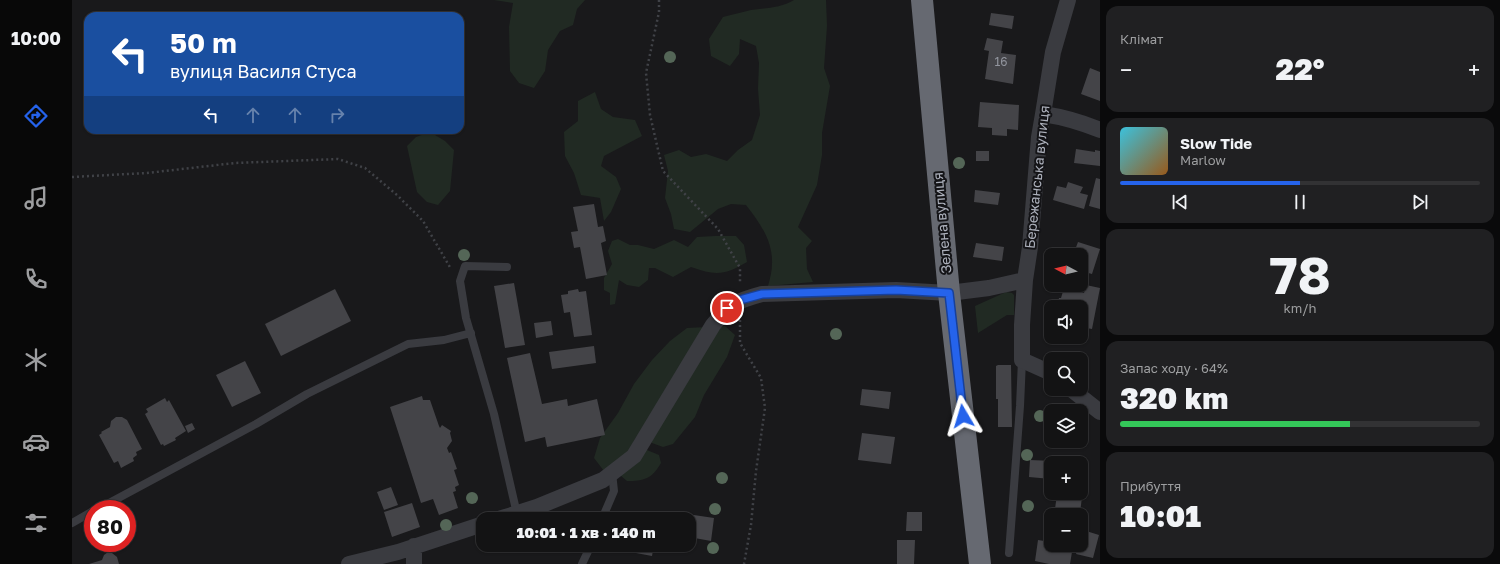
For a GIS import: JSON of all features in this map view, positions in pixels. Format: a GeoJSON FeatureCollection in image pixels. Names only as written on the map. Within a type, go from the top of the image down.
{"type":"FeatureCollection","features":[{"type":"Feature","properties":{"kind":"highway","name":"Зелена вулиця"},"geometry":{"type":"LineString","coordinates":[[922,0],[949,293],[980,564]]}},
{"type":"Feature","properties":{"kind":"street","name":"Бережанська вулиця"},"geometry":{"type":"LineString","coordinates":[[1022,360],[1022,325],[1025,280],[1030,247],[1039,137],[1053,52],[1068,0]]}},
{"type":"Feature","properties":{"kind":"street"},"geometry":{"type":"LineString","coordinates":[[1043,114],[1064,117],[1100,130]]}},
{"type":"Feature","properties":{"kind":"street"},"geometry":{"type":"LineString","coordinates":[[523,512],[603,480],[634,456],[713,325],[727,308],[740,300],[762,294],[896,290],[949,293],[989,288],[1025,280]]}},
{"type":"Feature","properties":{"kind":"street"},"geometry":{"type":"LineString","coordinates":[[1022,360],[1044,371]]}},
{"type":"Feature","properties":{"kind":"street"},"geometry":{"type":"LineString","coordinates":[[1080,396],[1100,412]]}},
{"type":"Feature","properties":{"kind":"street"},"geometry":{"type":"LineString","coordinates":[[348,564],[414,546],[476,526]]}},
{"type":"Feature","properties":{"kind":"street"},"geometry":{"type":"LineString","coordinates":[[414,546],[414,564]]}},
{"type":"Feature","properties":{"kind":"lane"},"geometry":{"type":"LineString","coordinates":[[507,267],[465,266],[460,281],[466,318],[494,414],[517,512]]}},
{"type":"Feature","properties":{"kind":"lane"},"geometry":{"type":"LineString","coordinates":[[115,500],[256,424],[307,394],[408,344],[444,340],[471,333]]}},
{"type":"Feature","properties":{"kind":"lane"},"geometry":{"type":"LineString","coordinates":[[1010,553],[1022,360]]}},
{"type":"Feature","properties":{"kind":"lane"},"geometry":{"type":"LineString","coordinates":[[605,512],[614,491],[612,473]]}},
{"type":"Feature","properties":{"kind":"lane"},"geometry":{"type":"LineString","coordinates":[[72,523],[84,516]]}},
{"type":"Feature","properties":{"kind":"lane"},"geometry":{"type":"LineString","coordinates":[[582,564],[588,552]]}},
{"type":"Feature","properties":{"kind":"path"},"geometry":{"type":"LineString","coordinates":[[658,0],[659,12],[646,73],[650,115],[663,171],[718,229],[740,268],[740,343],[761,378],[765,408],[756,471],[751,525],[744,564]]}},
{"type":"Feature","properties":{"kind":"path"},"geometry":{"type":"LineString","coordinates":[[72,177],[147,173],[235,163],[338,159],[366,168],[397,195],[423,221],[455,276],[460,281]]}},
{"type":"Feature","properties":{"kind":"shaded area"},"geometry":{"type":"Polygon","coordinates":[[[494,0],[585,0],[577,9],[573,25],[560,31],[548,50],[545,71],[534,88],[519,83],[510,71],[509,27],[513,3],[494,0]]]}},
{"type":"Feature","properties":{"kind":"shaded area"},"geometry":{"type":"Polygon","coordinates":[[[794,0],[826,0],[827,26],[824,68],[830,86],[822,133],[822,155],[817,185],[798,227],[812,241],[806,248],[807,269],[813,282],[768,286],[771,275],[772,256],[768,240],[761,226],[746,205],[731,204],[718,209],[690,232],[674,229],[671,214],[665,198],[668,171],[664,155],[679,150],[691,157],[706,154],[727,161],[738,150],[752,140],[760,115],[758,89],[759,63],[756,46],[740,39],[739,54],[730,66],[711,56],[709,39],[723,17],[751,10],[778,6],[794,0]]]}},
{"type":"Feature","properties":{"kind":"shaded area"},"geometry":{"type":"Polygon","coordinates":[[[595,92],[601,109],[613,117],[635,120],[642,136],[604,156],[601,166],[616,177],[621,189],[611,212],[604,221],[600,198],[581,195],[574,173],[565,156],[564,132],[578,121],[578,101],[595,92]]]}},
{"type":"Feature","properties":{"kind":"shaded area"},"geometry":{"type":"Polygon","coordinates":[[[424,134],[433,134],[445,141],[454,150],[450,191],[438,205],[427,202],[417,192],[407,146],[416,137],[424,134]]]}},
{"type":"Feature","properties":{"kind":"shaded area"},"geometry":{"type":"Polygon","coordinates":[[[736,236],[744,245],[747,262],[732,270],[720,273],[707,272],[691,267],[673,277],[655,268],[649,268],[648,280],[639,287],[627,285],[619,280],[615,304],[610,305],[610,293],[604,290],[604,278],[612,264],[608,251],[612,241],[618,239],[630,245],[638,245],[654,249],[674,240],[688,247],[697,237],[736,236]]]}},
{"type":"Feature","properties":{"kind":"shaded area"},"geometry":{"type":"Polygon","coordinates":[[[1006,292],[1014,295],[1014,315],[1007,315],[978,333],[975,306],[1006,292]]]}},
{"type":"Feature","properties":{"kind":"shaded area"},"geometry":{"type":"Polygon","coordinates":[[[725,326],[735,335],[727,357],[704,395],[695,417],[673,444],[663,447],[652,443],[644,432],[638,435],[633,443],[633,449],[647,450],[659,455],[661,463],[654,473],[643,480],[627,481],[621,476],[604,471],[594,458],[600,438],[618,413],[634,384],[652,360],[670,341],[687,328],[725,326]]]}},
{"type":"Feature","properties":{"kind":"building"},"geometry":{"type":"Polygon","coordinates":[[[991,13],[1014,16],[1012,29],[989,25],[991,13]]]}},
{"type":"Feature","properties":{"kind":"building"},"geometry":{"type":"Polygon","coordinates":[[[987,38],[1003,41],[1001,53],[1016,55],[1013,84],[985,79],[989,51],[984,50],[987,38]]]}},
{"type":"Feature","properties":{"kind":"building"},"geometry":{"type":"Polygon","coordinates":[[[1090,68],[1100,72],[1100,101],[1081,94],[1090,68]]]}},
{"type":"Feature","properties":{"kind":"building"},"geometry":{"type":"Polygon","coordinates":[[[980,102],[1019,105],[1018,130],[1007,129],[1007,136],[992,135],[992,128],[978,127],[980,102]]]}},
{"type":"Feature","properties":{"kind":"building"},"geometry":{"type":"Polygon","coordinates":[[[1076,149],[1095,152],[1095,150],[1100,151],[1100,166],[1074,163],[1076,149]]]}},
{"type":"Feature","properties":{"kind":"building"},"geometry":{"type":"Polygon","coordinates":[[[976,151],[989,151],[989,161],[976,161],[976,151]]]}},
{"type":"Feature","properties":{"kind":"building"},"geometry":{"type":"Polygon","coordinates":[[[1096,178],[1100,179],[1100,209],[1089,206],[1096,178]]]}},
{"type":"Feature","properties":{"kind":"building"},"geometry":{"type":"Polygon","coordinates":[[[1068,182],[1083,187],[1080,193],[1088,195],[1084,209],[1053,200],[1057,186],[1066,188],[1068,182]]]}},
{"type":"Feature","properties":{"kind":"building"},"geometry":{"type":"Polygon","coordinates":[[[975,190],[1000,193],[998,205],[974,202],[975,190]]]}},
{"type":"Feature","properties":{"kind":"building"},"geometry":{"type":"Polygon","coordinates":[[[594,204],[598,227],[603,226],[606,241],[601,243],[607,275],[586,279],[580,247],[574,248],[571,232],[578,231],[573,207],[594,204]]]}},
{"type":"Feature","properties":{"kind":"building"},"geometry":{"type":"Polygon","coordinates":[[[1078,242],[1100,249],[1092,274],[1088,273],[1088,248],[1076,248],[1078,242]]]}},
{"type":"Feature","properties":{"kind":"building"},"geometry":{"type":"Polygon","coordinates":[[[976,243],[1004,247],[1002,261],[973,257],[976,243]]]}},
{"type":"Feature","properties":{"kind":"building"},"geometry":{"type":"Polygon","coordinates":[[[514,283],[525,345],[505,348],[494,286],[514,283]]]}},
{"type":"Feature","properties":{"kind":"building"},"geometry":{"type":"Polygon","coordinates":[[[1088,285],[1100,288],[1092,329],[1088,328],[1088,300],[1059,300],[1059,298],[1061,298],[1063,292],[1088,292],[1088,285]]]}},
{"type":"Feature","properties":{"kind":"building"},"geometry":{"type":"Polygon","coordinates":[[[335,289],[351,321],[281,356],[265,324],[335,289]]]}},
{"type":"Feature","properties":{"kind":"building"},"geometry":{"type":"Polygon","coordinates":[[[578,289],[579,292],[586,291],[592,335],[574,337],[570,312],[564,313],[561,295],[568,294],[568,291],[578,289]]]}},
{"type":"Feature","properties":{"kind":"building"},"geometry":{"type":"Polygon","coordinates":[[[551,321],[553,335],[536,338],[534,323],[551,321]]]}},
{"type":"Feature","properties":{"kind":"building"},"geometry":{"type":"Polygon","coordinates":[[[594,346],[596,363],[552,369],[549,352],[594,346]]]}},
{"type":"Feature","properties":{"kind":"building"},"geometry":{"type":"Polygon","coordinates":[[[530,353],[542,404],[567,399],[568,406],[597,399],[605,435],[547,447],[545,437],[525,442],[507,358],[530,353]]]}},
{"type":"Feature","properties":{"kind":"building"},"geometry":{"type":"Polygon","coordinates":[[[245,361],[261,393],[232,407],[216,375],[245,361]]]}},
{"type":"Feature","properties":{"kind":"building"},"geometry":{"type":"Polygon","coordinates":[[[1011,365],[1012,427],[998,427],[996,366],[1011,365]]]}},
{"type":"Feature","properties":{"kind":"building"},"geometry":{"type":"Polygon","coordinates":[[[862,389],[891,392],[889,409],[860,405],[862,389]]]}},
{"type":"Feature","properties":{"kind":"building"},"geometry":{"type":"Polygon","coordinates":[[[422,396],[423,400],[430,400],[440,428],[442,425],[451,431],[452,441],[447,448],[449,453],[451,452],[457,469],[454,470],[459,485],[455,487],[456,491],[453,492],[458,508],[439,515],[433,499],[421,503],[390,407],[422,396]]]}},
{"type":"Feature","properties":{"kind":"building"},"geometry":{"type":"Polygon","coordinates":[[[165,398],[167,402],[169,400],[186,431],[175,438],[176,440],[164,446],[163,444],[161,445],[145,414],[148,412],[146,409],[165,398]]]}},
{"type":"Feature","properties":{"kind":"building"},"geometry":{"type":"Polygon","coordinates":[[[116,417],[122,417],[127,420],[142,449],[136,452],[137,455],[133,458],[134,461],[121,468],[118,461],[114,463],[99,435],[102,433],[101,432],[110,427],[111,421],[116,417]]]}},
{"type":"Feature","properties":{"kind":"building"},"geometry":{"type":"Polygon","coordinates":[[[192,423],[195,429],[188,433],[185,426],[192,423]]]}},
{"type":"Feature","properties":{"kind":"building"},"geometry":{"type":"Polygon","coordinates":[[[862,433],[895,437],[891,464],[858,460],[862,433]]]}},
{"type":"Feature","properties":{"kind":"building"},"geometry":{"type":"Polygon","coordinates":[[[1030,460],[1044,461],[1044,478],[1029,477],[1030,460]]]}},
{"type":"Feature","properties":{"kind":"building"},"geometry":{"type":"Polygon","coordinates":[[[391,487],[398,505],[384,510],[377,492],[391,487]]]}},
{"type":"Feature","properties":{"kind":"building"},"geometry":{"type":"Polygon","coordinates":[[[1056,500],[1082,500],[1081,508],[1055,508],[1056,500]]]}},
{"type":"Feature","properties":{"kind":"building"},"geometry":{"type":"Polygon","coordinates":[[[412,503],[420,527],[392,537],[384,512],[412,503]]]}},
{"type":"Feature","properties":{"kind":"building"},"geometry":{"type":"Polygon","coordinates":[[[907,512],[922,512],[922,531],[906,531],[907,512]]]}},
{"type":"Feature","properties":{"kind":"building"},"geometry":{"type":"Polygon","coordinates":[[[696,515],[714,518],[711,541],[696,538],[696,515]]]}},
{"type":"Feature","properties":{"kind":"building"},"geometry":{"type":"Polygon","coordinates":[[[1088,532],[1099,535],[1093,558],[1076,554],[1077,552],[1088,552],[1088,532]]]}},
{"type":"Feature","properties":{"kind":"building"},"geometry":{"type":"Polygon","coordinates":[[[897,540],[915,540],[914,564],[897,564],[897,540]]]}},
{"type":"Feature","properties":{"kind":"building"},"geometry":{"type":"Polygon","coordinates":[[[1038,540],[1044,541],[1044,552],[1072,552],[1070,564],[1049,564],[1035,561],[1038,540]]]}},
{"type":"Feature","properties":{"kind":"building"},"geometry":{"type":"Polygon","coordinates":[[[108,552],[112,553],[117,557],[119,564],[89,564],[102,560],[104,555],[108,552]]]}},
{"type":"Feature","properties":{"kind":"building"},"geometry":{"type":"Polygon","coordinates":[[[636,552],[653,552],[652,556],[636,552]]]}},
{"type":"Feature","properties":{"kind":"route"},"geometry":{"type":"LineString","coordinates":[[727,308],[740,300],[762,294],[896,290],[949,293],[963,416]]}}]}
